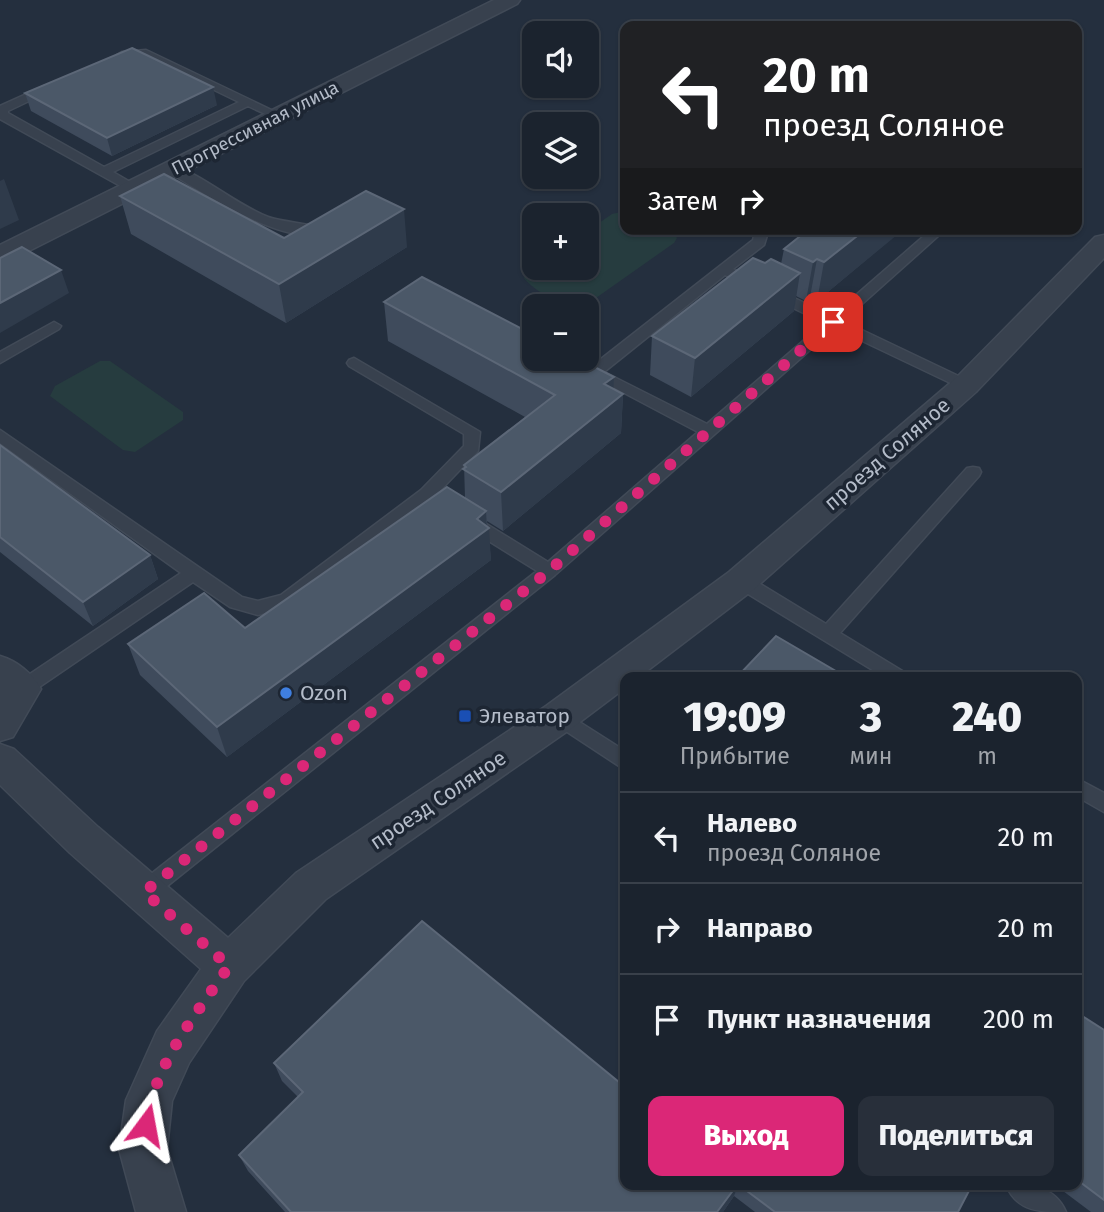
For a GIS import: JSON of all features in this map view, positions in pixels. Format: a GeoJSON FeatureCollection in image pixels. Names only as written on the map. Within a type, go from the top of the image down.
{"type":"FeatureCollection","features":[{"type":"Feature","properties":{"kind":"street","name":"Прогрессивная улица"},"geometry":{"type":"LineString","coordinates":[[0,255],[510,0]]}},
{"type":"Feature","properties":{"kind":"street","name":"проезд Соляное"},"geometry":{"type":"LineString","coordinates":[[161,1212],[142,1149],[149,1100],[173,1047],[229,966],[311,886],[559,717],[741,581],[966,385],[1104,243]]}},
{"type":"Feature","properties":{"kind":"street"},"geometry":{"type":"LineString","coordinates":[[0,726],[11,680]]}},
{"type":"Feature","properties":{"kind":"street"},"geometry":{"type":"LineString","coordinates":[[0,760],[84,840],[229,966]]}},
{"type":"Feature","properties":{"kind":"lane"},"geometry":{"type":"LineString","coordinates":[[110,61],[135,52],[146,53],[278,116]]}},
{"type":"Feature","properties":{"kind":"lane"},"geometry":{"type":"LineString","coordinates":[[60,82],[9,104],[2,109],[2,115],[133,189]]}},
{"type":"Feature","properties":{"kind":"lane"},"geometry":{"type":"LineString","coordinates":[[104,172],[248,102]]}},
{"type":"Feature","properties":{"kind":"lane"},"geometry":{"type":"LineString","coordinates":[[172,169],[271,224],[294,230],[315,230],[333,225]]}},
{"type":"Feature","properties":{"kind":"lane"},"geometry":{"type":"LineString","coordinates":[[709,431],[594,372],[725,270],[759,242],[761,235]]}},
{"type":"Feature","properties":{"kind":"lane"},"geometry":{"type":"LineString","coordinates":[[144,892],[549,571],[933,235]]}},
{"type":"Feature","properties":{"kind":"lane"},"geometry":{"type":"LineString","coordinates":[[725,270],[966,385]]}},
{"type":"Feature","properties":{"kind":"lane"},"geometry":{"type":"LineString","coordinates":[[0,358],[54,326]]}},
{"type":"Feature","properties":{"kind":"lane"},"geometry":{"type":"LineString","coordinates":[[0,435],[236,602],[258,608],[286,600],[438,501],[472,447],[472,432],[354,363]]}},
{"type":"Feature","properties":{"kind":"lane"},"geometry":{"type":"LineString","coordinates":[[828,634],[973,472]]}},
{"type":"Feature","properties":{"kind":"lane"},"geometry":{"type":"LineString","coordinates":[[438,501],[549,571]]}},
{"type":"Feature","properties":{"kind":"lane"},"geometry":{"type":"LineString","coordinates":[[11,680],[193,573]]}},
{"type":"Feature","properties":{"kind":"lane"},"geometry":{"type":"LineString","coordinates":[[741,581],[890,672]]}},
{"type":"Feature","properties":{"kind":"lane"},"geometry":{"type":"LineString","coordinates":[[559,717],[620,759]]}},
{"type":"Feature","properties":{"kind":"lane"},"geometry":{"type":"LineString","coordinates":[[1082,790],[1104,803]]}},
{"type":"Feature","properties":{"kind":"lane"},"geometry":{"type":"LineString","coordinates":[[1024,1190],[1054,1212]]}},
{"type":"Feature","properties":{"kind":"green space"},"geometry":{"type":"Polygon","coordinates":[[[620,212],[620,235],[675,235],[677,238],[674,243],[599,296],[545,294],[526,280],[599,280],[599,223],[620,212]]]}},
{"type":"Feature","properties":{"kind":"green space"},"geometry":{"type":"Polygon","coordinates":[[[100,361],[110,361],[183,412],[183,420],[135,452],[123,450],[50,396],[55,386],[100,361]]]}},
{"type":"Feature","properties":{"kind":"building"},"geometry":{"type":"Polygon","coordinates":[[[132,48],[213,87],[107,138],[25,93],[132,48]]]}},
{"type":"Feature","properties":{"kind":"building"},"geometry":{"type":"Polygon","coordinates":[[[164,174],[284,238],[366,191],[404,209],[279,284],[120,196],[164,174]]]}},
{"type":"Feature","properties":{"kind":"building"},"geometry":{"type":"Polygon","coordinates":[[[802,235],[858,235],[824,262],[817,259],[813,262],[784,249],[802,235]]]}},
{"type":"Feature","properties":{"kind":"building"},"geometry":{"type":"Polygon","coordinates":[[[22,247],[61,270],[0,303],[0,258],[22,247]]]}},
{"type":"Feature","properties":{"kind":"building"},"geometry":{"type":"Polygon","coordinates":[[[753,258],[765,263],[771,259],[800,273],[695,358],[652,336],[753,258]]]}},
{"type":"Feature","properties":{"kind":"building"},"geometry":{"type":"Polygon","coordinates":[[[422,277],[522,329],[522,371],[599,369],[614,377],[604,384],[623,394],[501,492],[463,469],[466,467],[464,465],[555,395],[384,302],[422,277]]]}},
{"type":"Feature","properties":{"kind":"building"},"geometry":{"type":"Polygon","coordinates":[[[0,445],[150,555],[83,602],[0,537],[0,445]]]}},
{"type":"Feature","properties":{"kind":"building"},"geometry":{"type":"Polygon","coordinates":[[[447,487],[486,511],[477,519],[489,528],[217,727],[128,644],[204,593],[245,628],[447,487]]]}},
{"type":"Feature","properties":{"kind":"building"},"geometry":{"type":"Polygon","coordinates":[[[776,636],[837,672],[742,672],[776,636]]]}},
{"type":"Feature","properties":{"kind":"building"},"geometry":{"type":"Polygon","coordinates":[[[422,921],[620,1083],[620,1190],[733,1190],[717,1212],[291,1212],[239,1155],[303,1092],[274,1063],[422,921]]]}},
{"type":"Feature","properties":{"kind":"building"},"geometry":{"type":"Polygon","coordinates":[[[1082,1016],[1104,1030],[1104,1200],[1082,1184],[1082,1016]]]}},
{"type":"Feature","properties":{"kind":"building"},"geometry":{"type":"Polygon","coordinates":[[[746,1190],[969,1190],[958,1212],[775,1212],[746,1190]]]}},
{"type":"Feature","properties":{"kind":"place","name":"Ozon"},"geometry":{"type":"Point","coordinates":[286,693]}},
{"type":"Feature","properties":{"kind":"place","name":"Элеватор"},"geometry":{"type":"Point","coordinates":[465,716]}},
{"type":"Feature","properties":{"kind":"route"},"geometry":{"type":"LineString","coordinates":[[146,1125],[149,1100],[173,1047],[229,966],[144,892],[549,571],[833,322]]}}]}
